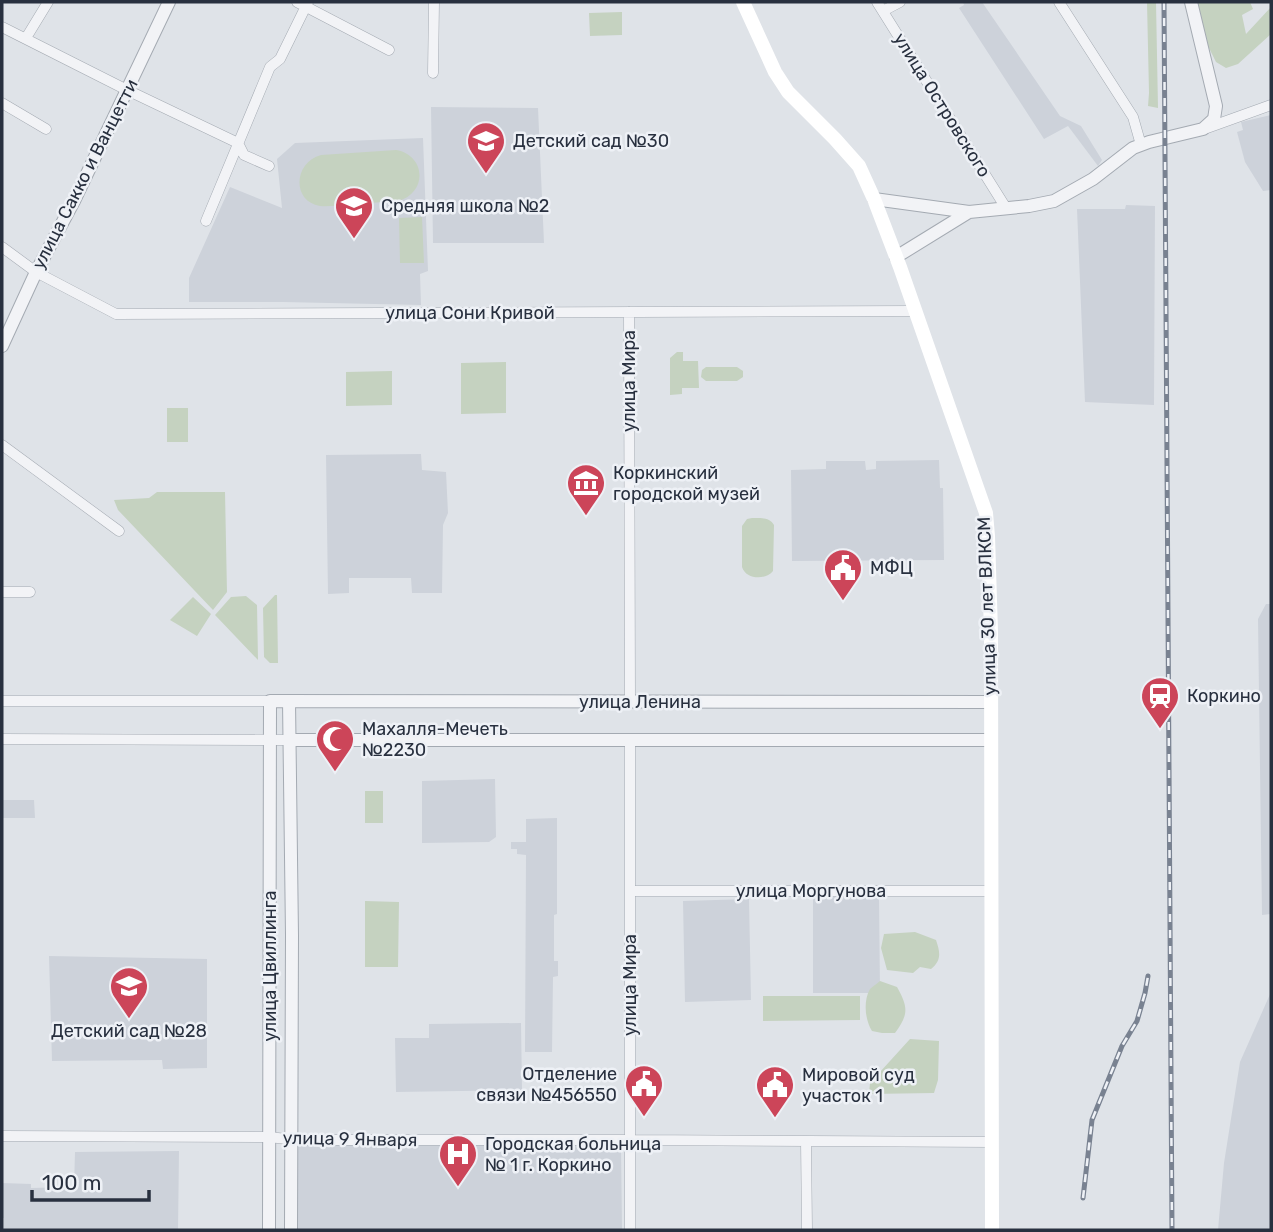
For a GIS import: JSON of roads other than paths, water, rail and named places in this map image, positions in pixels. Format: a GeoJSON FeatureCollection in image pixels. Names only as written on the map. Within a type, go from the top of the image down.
{"type":"FeatureCollection","features":[{"type":"Feature","properties":{"kind":"main road","name":"улица 30 лет ВЛКСМ"},"geometry":{"type":"LineString","coordinates":[[743,2],[775,72],[788,92],[859,166],[896,257],[986,513],[991,632],[992,1230]]}},
{"type":"Feature","properties":{"kind":"street"},"geometry":{"type":"LineString","coordinates":[[26,38],[48,2]]}},
{"type":"Feature","properties":{"kind":"street","name":"улица Сакко и Ванцетти"},"geometry":{"type":"LineString","coordinates":[[2,346],[169,2]]}},
{"type":"Feature","properties":{"kind":"street"},"geometry":{"type":"LineString","coordinates":[[433,73],[434,2]]}},
{"type":"Feature","properties":{"kind":"street"},"geometry":{"type":"LineString","coordinates":[[880,6],[900,2]]}},
{"type":"Feature","properties":{"kind":"street"},"geometry":{"type":"LineString","coordinates":[[1059,2],[1133,117],[1142,145]]}},
{"type":"Feature","properties":{"kind":"street"},"geometry":{"type":"LineString","coordinates":[[1191,2],[1216,106],[1214,119],[1203,129]]}},
{"type":"Feature","properties":{"kind":"street"},"geometry":{"type":"LineString","coordinates":[[206,221],[270,67],[280,59],[303,3],[389,50]]}},
{"type":"Feature","properties":{"kind":"street","name":"улица Островского"},"geometry":{"type":"LineString","coordinates":[[880,6],[1006,208]]}},
{"type":"Feature","properties":{"kind":"street"},"geometry":{"type":"LineString","coordinates":[[2,27],[238,143],[244,155],[270,166]]}},
{"type":"Feature","properties":{"kind":"street"},"geometry":{"type":"LineString","coordinates":[[2,103],[46,129]]}},
{"type":"Feature","properties":{"kind":"street"},"geometry":{"type":"LineString","coordinates":[[874,199],[969,212],[1046,203],[1062,198],[1093,179],[1133,148],[1203,129],[1271,105]]}},
{"type":"Feature","properties":{"kind":"street"},"geometry":{"type":"LineString","coordinates":[[896,257],[969,212]]}},
{"type":"Feature","properties":{"kind":"street","name":"улица Сони Кривой"},"geometry":{"type":"LineString","coordinates":[[2,247],[36,272],[116,314],[915,311]]}},
{"type":"Feature","properties":{"kind":"street","name":"улица Мира"},"geometry":{"type":"LineString","coordinates":[[629,312],[630,702]]}},
{"type":"Feature","properties":{"kind":"street"},"geometry":{"type":"LineString","coordinates":[[2,444],[119,531]]}},
{"type":"Feature","properties":{"kind":"street"},"geometry":{"type":"LineString","coordinates":[[2,592],[30,592]]}},
{"type":"Feature","properties":{"kind":"street","name":"улица Ленина"},"geometry":{"type":"LineString","coordinates":[[2,701],[990,702]]}},
{"type":"Feature","properties":{"kind":"street","name":"улица Цвиллинга"},"geometry":{"type":"LineString","coordinates":[[269,1230],[270,701]]}},
{"type":"Feature","properties":{"kind":"street"},"geometry":{"type":"LineString","coordinates":[[289,701],[290,740]]}},
{"type":"Feature","properties":{"kind":"street"},"geometry":{"type":"LineString","coordinates":[[2,739],[990,740]]}},
{"type":"Feature","properties":{"kind":"street","name":"улица Цвиллинга"},"geometry":{"type":"LineString","coordinates":[[290,740],[291,1230]]}},
{"type":"Feature","properties":{"kind":"street","name":"улица Мира"},"geometry":{"type":"LineString","coordinates":[[630,740],[630,1230]]}},
{"type":"Feature","properties":{"kind":"street","name":"улица Моргунова"},"geometry":{"type":"LineString","coordinates":[[630,891],[991,891]]}},
{"type":"Feature","properties":{"kind":"street","name":"улица 9 Января"},"geometry":{"type":"LineString","coordinates":[[2,1136],[269,1137],[291,1140],[992,1142]]}},
{"type":"Feature","properties":{"kind":"street"},"geometry":{"type":"LineString","coordinates":[[806,1141],[807,1230]]}},
{"type":"Feature","properties":{"kind":"railway"},"geometry":{"type":"LineString","coordinates":[[1164,2],[1172,1230]]}},
{"type":"Feature","properties":{"kind":"railway"},"geometry":{"type":"LineString","coordinates":[[1083,1198],[1092,1120],[1122,1046],[1137,1021],[1148,976]]}},
{"type":"Feature","properties":{"kind":"place","name":"Детский сад №30"},"geometry":{"type":"Point","coordinates":[486,175]}},
{"type":"Feature","properties":{"kind":"place","name":"Средняя школа №2"},"geometry":{"type":"Point","coordinates":[354,240]}},
{"type":"Feature","properties":{"kind":"place","name":"Коркинский городской музей"},"geometry":{"type":"Point","coordinates":[586,517]}},
{"type":"Feature","properties":{"kind":"place","name":"МФЦ"},"geometry":{"type":"Point","coordinates":[843,602]}},
{"type":"Feature","properties":{"kind":"place","name":"Коркино"},"geometry":{"type":"Point","coordinates":[1160,730]}},
{"type":"Feature","properties":{"kind":"place","name":"Махалля-Мечеть №2230"},"geometry":{"type":"Point","coordinates":[335,773]}},
{"type":"Feature","properties":{"kind":"place","name":"Детский сад №28"},"geometry":{"type":"Point","coordinates":[129,1020]}},
{"type":"Feature","properties":{"kind":"place","name":"Отделение связи №456550"},"geometry":{"type":"Point","coordinates":[644,1118]}},
{"type":"Feature","properties":{"kind":"place","name":"Мировой суд участок 1"},"geometry":{"type":"Point","coordinates":[775,1119]}},
{"type":"Feature","properties":{"kind":"place","name":"Городская больница № 1 г. Коркино"},"geometry":{"type":"Point","coordinates":[458,1188]}}]}
